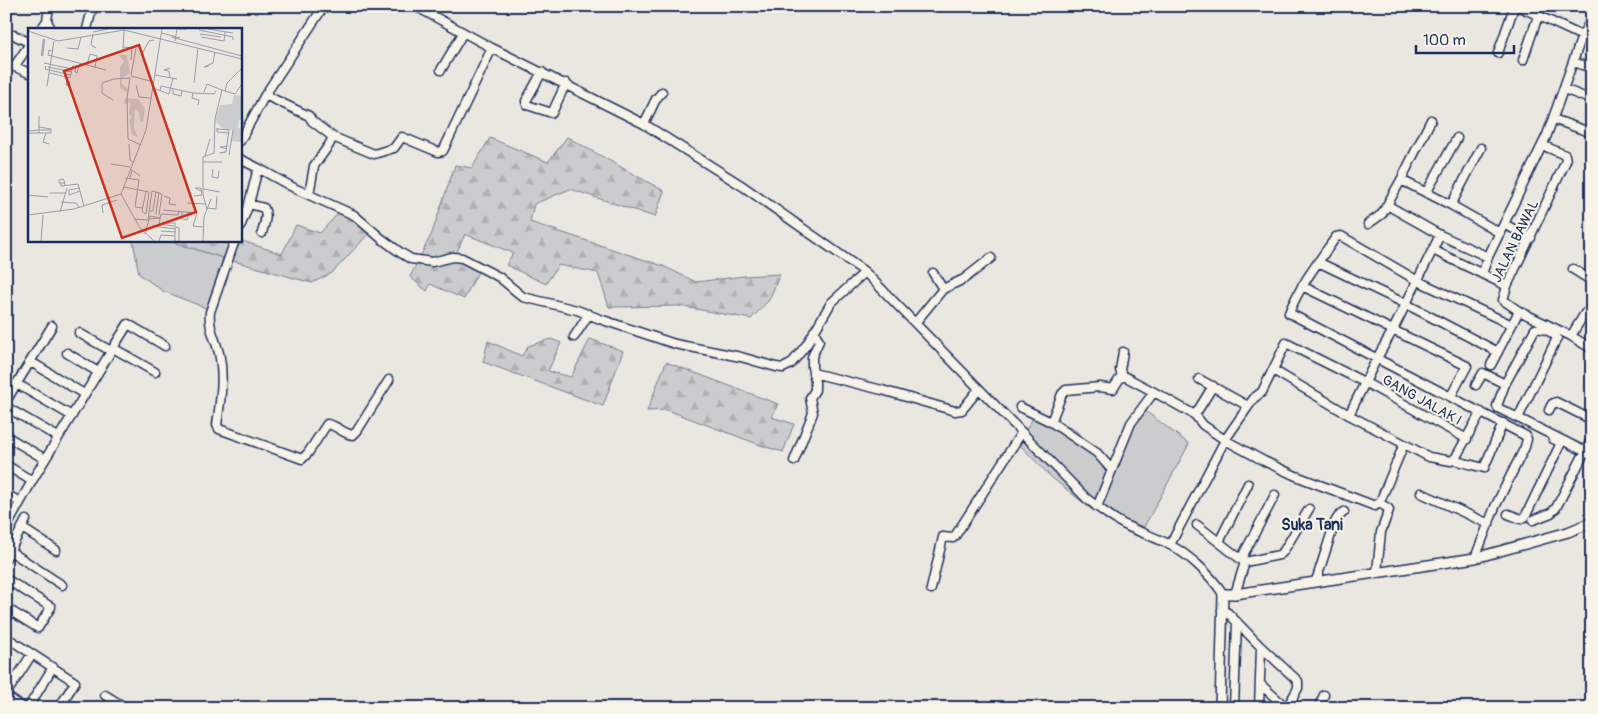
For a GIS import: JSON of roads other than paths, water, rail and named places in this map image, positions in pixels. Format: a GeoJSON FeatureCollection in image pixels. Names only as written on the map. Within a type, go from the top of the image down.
{"type":"FeatureCollection","features":[{"type":"Feature","properties":{"kind":"street"},"geometry":{"type":"LineString","coordinates":[[42,28],[47,20],[50,6]]}},
{"type":"Feature","properties":{"kind":"street"},"geometry":{"type":"LineString","coordinates":[[241,139],[265,95],[324,6]]}},
{"type":"Feature","properties":{"kind":"street"},"geometry":{"type":"LineString","coordinates":[[415,6],[492,48],[644,124],[744,187],[865,272],[1098,507],[1125,525],[1170,545],[1215,582],[1223,594],[1230,616],[1234,708]]}},
{"type":"Feature","properties":{"kind":"street"},"geometry":{"type":"LineString","coordinates":[[1498,53],[1513,10],[1517,6],[1582,36]]}},
{"type":"Feature","properties":{"kind":"street"},"geometry":{"type":"LineString","coordinates":[[87,28],[91,13]]}},
{"type":"Feature","properties":{"kind":"street"},"geometry":{"type":"LineString","coordinates":[[1523,60],[1538,16]]}},
{"type":"Feature","properties":{"kind":"street"},"geometry":{"type":"LineString","coordinates":[[1482,274],[1488,257],[1542,145],[1582,36],[1592,18]]}},
{"type":"Feature","properties":{"kind":"street"},"geometry":{"type":"LineString","coordinates":[[47,20],[51,28]]}},
{"type":"Feature","properties":{"kind":"street"},"geometry":{"type":"LineString","coordinates":[[441,70],[463,32]]}},
{"type":"Feature","properties":{"kind":"street"},"geometry":{"type":"LineString","coordinates":[[14,35],[28,42]]}},
{"type":"Feature","properties":{"kind":"street"},"geometry":{"type":"LineString","coordinates":[[14,67],[28,47]]}},
{"type":"Feature","properties":{"kind":"street"},"geometry":{"type":"LineString","coordinates":[[265,95],[309,116],[312,121],[332,137],[374,154],[394,148],[402,137],[438,152],[444,151],[492,48]]}},
{"type":"Feature","properties":{"kind":"street"},"geometry":{"type":"LineString","coordinates":[[1573,62],[1592,68]]}},
{"type":"Feature","properties":{"kind":"street"},"geometry":{"type":"LineString","coordinates":[[6,63],[28,73]]}},
{"type":"Feature","properties":{"kind":"street"},"geometry":{"type":"LineString","coordinates":[[542,72],[526,101],[526,105],[552,113],[566,84]]}},
{"type":"Feature","properties":{"kind":"street"},"geometry":{"type":"LineString","coordinates":[[1564,89],[1592,100]]}},
{"type":"Feature","properties":{"kind":"street"},"geometry":{"type":"LineString","coordinates":[[644,124],[656,99],[662,92]]}},
{"type":"Feature","properties":{"kind":"street"},"geometry":{"type":"LineString","coordinates":[[1553,119],[1592,133]]}},
{"type":"Feature","properties":{"kind":"street"},"geometry":{"type":"LineString","coordinates":[[1368,224],[1378,218],[1387,205],[1431,120]]}},
{"type":"Feature","properties":{"kind":"street"},"geometry":{"type":"LineString","coordinates":[[309,195],[314,166],[330,145],[332,137]]}},
{"type":"Feature","properties":{"kind":"street"},"geometry":{"type":"LineString","coordinates":[[1426,193],[1457,138]]}},
{"type":"Feature","properties":{"kind":"street","name":"JALAN BAWAL"},"geometry":{"type":"LineString","coordinates":[[1542,145],[1565,156],[1566,162],[1507,286],[1503,300],[1519,311],[1571,336],[1592,349]]}},
{"type":"Feature","properties":{"kind":"street"},"geometry":{"type":"LineString","coordinates":[[1451,205],[1481,148]]}},
{"type":"Feature","properties":{"kind":"street"},"geometry":{"type":"LineString","coordinates":[[241,160],[309,195],[354,214],[388,243],[411,259],[432,262],[453,257],[462,258],[499,277],[523,297],[563,305],[674,344],[741,357],[776,368],[783,368],[791,364],[807,344],[831,303],[865,272]]}},
{"type":"Feature","properties":{"kind":"street"},"geometry":{"type":"LineString","coordinates":[[241,224],[249,204],[258,168]]}},
{"type":"Feature","properties":{"kind":"street"},"geometry":{"type":"LineString","coordinates":[[1401,180],[1451,205],[1500,233]]}},
{"type":"Feature","properties":{"kind":"street"},"geometry":{"type":"LineString","coordinates":[[249,204],[264,208],[266,212],[262,233]]}},
{"type":"Feature","properties":{"kind":"street"},"geometry":{"type":"LineString","coordinates":[[1387,205],[1440,235],[1488,257]]}},
{"type":"Feature","properties":{"kind":"street"},"geometry":{"type":"LineString","coordinates":[[1504,224],[1531,238]]}},
{"type":"Feature","properties":{"kind":"street"},"geometry":{"type":"LineString","coordinates":[[1349,415],[1440,235]]}},
{"type":"Feature","properties":{"kind":"street"},"geometry":{"type":"LineString","coordinates":[[1512,325],[1418,280],[1342,236],[1336,238],[1318,262],[1302,286],[1289,314],[1522,433],[1527,439]]}},
{"type":"Feature","properties":{"kind":"street"},"geometry":{"type":"LineString","coordinates":[[235,241],[210,312],[209,322],[221,367],[222,386],[217,425],[219,429],[302,459],[327,424],[353,435],[389,380]]}},
{"type":"Feature","properties":{"kind":"street"},"geometry":{"type":"LineString","coordinates":[[1432,250],[1507,286]]}},
{"type":"Feature","properties":{"kind":"street"},"geometry":{"type":"LineString","coordinates":[[915,322],[943,289],[964,278],[990,258]]}},
{"type":"Feature","properties":{"kind":"street"},"geometry":{"type":"LineString","coordinates":[[1318,262],[1406,304],[1498,352]]}},
{"type":"Feature","properties":{"kind":"street"},"geometry":{"type":"LineString","coordinates":[[1573,269],[1592,280]]}},
{"type":"Feature","properties":{"kind":"street"},"geometry":{"type":"LineString","coordinates":[[933,273],[943,289]]}},
{"type":"Feature","properties":{"kind":"street"},"geometry":{"type":"LineString","coordinates":[[1302,286],[1466,366],[1451,396]]}},
{"type":"Feature","properties":{"kind":"street"},"geometry":{"type":"LineString","coordinates":[[1491,366],[1519,311]]}},
{"type":"Feature","properties":{"kind":"street"},"geometry":{"type":"LineString","coordinates":[[1571,336],[1585,313]]}},
{"type":"Feature","properties":{"kind":"street"},"geometry":{"type":"LineString","coordinates":[[574,337],[589,314]]}},
{"type":"Feature","properties":{"kind":"street"},"geometry":{"type":"LineString","coordinates":[[7,525],[32,480],[128,324],[165,346]]}},
{"type":"Feature","properties":{"kind":"street"},"geometry":{"type":"LineString","coordinates":[[6,401],[52,326]]}},
{"type":"Feature","properties":{"kind":"street"},"geometry":{"type":"LineString","coordinates":[[1518,418],[1557,338],[1541,328],[1535,329],[1505,384],[1496,406],[1498,408],[1518,418],[1588,453]]}},
{"type":"Feature","properties":{"kind":"street"},"geometry":{"type":"LineString","coordinates":[[794,461],[813,414],[810,401],[815,387],[812,357],[819,341],[814,331]]}},
{"type":"Feature","properties":{"kind":"street"},"geometry":{"type":"LineString","coordinates":[[80,333],[155,372]]}},
{"type":"Feature","properties":{"kind":"street","name":"GANG JALAK I"},"geometry":{"type":"LineString","coordinates":[[1273,370],[1285,343],[1287,343],[1366,383],[1467,439]]}},
{"type":"Feature","properties":{"kind":"street"},"geometry":{"type":"LineString","coordinates":[[1123,352],[1120,370],[1122,375],[1195,416],[1203,425],[1225,440],[1296,476],[1368,504],[1375,506],[1379,503],[1404,444]]}},
{"type":"Feature","properties":{"kind":"street"},"geometry":{"type":"LineString","coordinates":[[67,353],[98,372]]}},
{"type":"Feature","properties":{"kind":"street"},"geometry":{"type":"LineString","coordinates":[[30,362],[84,394]]}},
{"type":"Feature","properties":{"kind":"street"},"geometry":{"type":"LineString","coordinates":[[1170,545],[1225,440],[1254,398],[1262,392],[1273,370],[1349,415],[1430,457],[1440,460],[1453,460],[1484,468],[1503,424]]}},
{"type":"Feature","properties":{"kind":"street"},"geometry":{"type":"LineString","coordinates":[[813,373],[882,390],[954,411],[962,410],[980,389]]}},
{"type":"Feature","properties":{"kind":"street"},"geometry":{"type":"LineString","coordinates":[[1476,386],[1483,373],[1505,384]]}},
{"type":"Feature","properties":{"kind":"street"},"geometry":{"type":"LineString","coordinates":[[1051,422],[1062,394],[1066,390],[1100,387],[1114,388],[1122,375]]}},
{"type":"Feature","properties":{"kind":"street"},"geometry":{"type":"LineString","coordinates":[[1199,379],[1248,406]]}},
{"type":"Feature","properties":{"kind":"street"},"geometry":{"type":"LineString","coordinates":[[17,384],[72,416]]}},
{"type":"Feature","properties":{"kind":"street"},"geometry":{"type":"LineString","coordinates":[[1195,416],[1213,386]]}},
{"type":"Feature","properties":{"kind":"street"},"geometry":{"type":"LineString","coordinates":[[1098,507],[1131,423],[1154,392]]}},
{"type":"Feature","properties":{"kind":"street"},"geometry":{"type":"LineString","coordinates":[[1549,410],[1552,404],[1556,402],[1592,419]]}},
{"type":"Feature","properties":{"kind":"street"},"geometry":{"type":"LineString","coordinates":[[6,407],[58,437]]}},
{"type":"Feature","properties":{"kind":"street"},"geometry":{"type":"LineString","coordinates":[[1020,407],[1051,422],[1097,453],[1112,470]]}},
{"type":"Feature","properties":{"kind":"street","name":"GANG JALAK I"},"geometry":{"type":"LineString","coordinates":[[1453,460],[1467,439],[1481,412]]}},
{"type":"Feature","properties":{"kind":"street"},"geometry":{"type":"LineString","coordinates":[[930,589],[943,538],[945,536],[952,538],[955,536],[1022,432]]}},
{"type":"Feature","properties":{"kind":"street"},"geometry":{"type":"LineString","coordinates":[[1475,558],[1490,524],[1495,507],[1525,447],[1527,439],[1540,432],[1558,441],[1560,445],[1524,518],[1521,519],[1508,514]]}},
{"type":"Feature","properties":{"kind":"street"},"geometry":{"type":"LineString","coordinates":[[6,436],[45,459]]}},
{"type":"Feature","properties":{"kind":"street"},"geometry":{"type":"LineString","coordinates":[[1533,520],[1554,511],[1588,453],[1592,438]]}},
{"type":"Feature","properties":{"kind":"street"},"geometry":{"type":"LineString","coordinates":[[6,465],[32,480]]}},
{"type":"Feature","properties":{"kind":"street"},"geometry":{"type":"LineString","coordinates":[[1219,542],[1248,484]]}},
{"type":"Feature","properties":{"kind":"street"},"geometry":{"type":"LineString","coordinates":[[1421,492],[1490,524]]}},
{"type":"Feature","properties":{"kind":"street"},"geometry":{"type":"LineString","coordinates":[[6,494],[20,502]]}},
{"type":"Feature","properties":{"kind":"street"},"geometry":{"type":"LineString","coordinates":[[1234,594],[1243,560],[1275,495]]}},
{"type":"Feature","properties":{"kind":"street"},"geometry":{"type":"LineString","coordinates":[[1377,572],[1381,532],[1389,510],[1379,503]]}},
{"type":"Feature","properties":{"kind":"street"},"geometry":{"type":"LineString","coordinates":[[1197,526],[1243,560],[1279,555],[1283,552],[1309,509]]}},
{"type":"Feature","properties":{"kind":"street"},"geometry":{"type":"LineString","coordinates":[[1316,581],[1335,522],[1344,512]]}},
{"type":"Feature","properties":{"kind":"street"},"geometry":{"type":"LineString","coordinates":[[26,520],[8,555],[62,585]]}},
{"type":"Feature","properties":{"kind":"street"},"geometry":{"type":"LineString","coordinates":[[1223,594],[1234,594],[1475,558],[1568,532],[1592,522]]}},
{"type":"Feature","properties":{"kind":"street"},"geometry":{"type":"LineString","coordinates":[[22,528],[56,550]]}},
{"type":"Feature","properties":{"kind":"street"},"geometry":{"type":"LineString","coordinates":[[6,579],[51,607],[38,628],[6,608]]}},
{"type":"Feature","properties":{"kind":"street"},"geometry":{"type":"LineString","coordinates":[[1230,616],[1298,681],[1298,688],[1287,708],[1260,684]]}},
{"type":"Feature","properties":{"kind":"street"},"geometry":{"type":"LineString","coordinates":[[1220,708],[1230,616]]}},
{"type":"Feature","properties":{"kind":"street"},"geometry":{"type":"LineString","coordinates":[[8,641],[76,682],[61,704],[73,707]]}},
{"type":"Feature","properties":{"kind":"street"},"geometry":{"type":"LineString","coordinates":[[1259,708],[1261,647]]}},
{"type":"Feature","properties":{"kind":"street"},"geometry":{"type":"LineString","coordinates":[[32,654],[6,695],[26,708],[53,667]]}},
{"type":"Feature","properties":{"kind":"street"},"geometry":{"type":"LineString","coordinates":[[105,695],[126,708]]}},
{"type":"Feature","properties":{"kind":"street"},"geometry":{"type":"LineString","coordinates":[[1318,708],[1324,695]]}},
{"type":"Feature","properties":{"kind":"district","name":"Suka Tani"},"geometry":{"type":"Point","coordinates":[1312,525]}}]}
